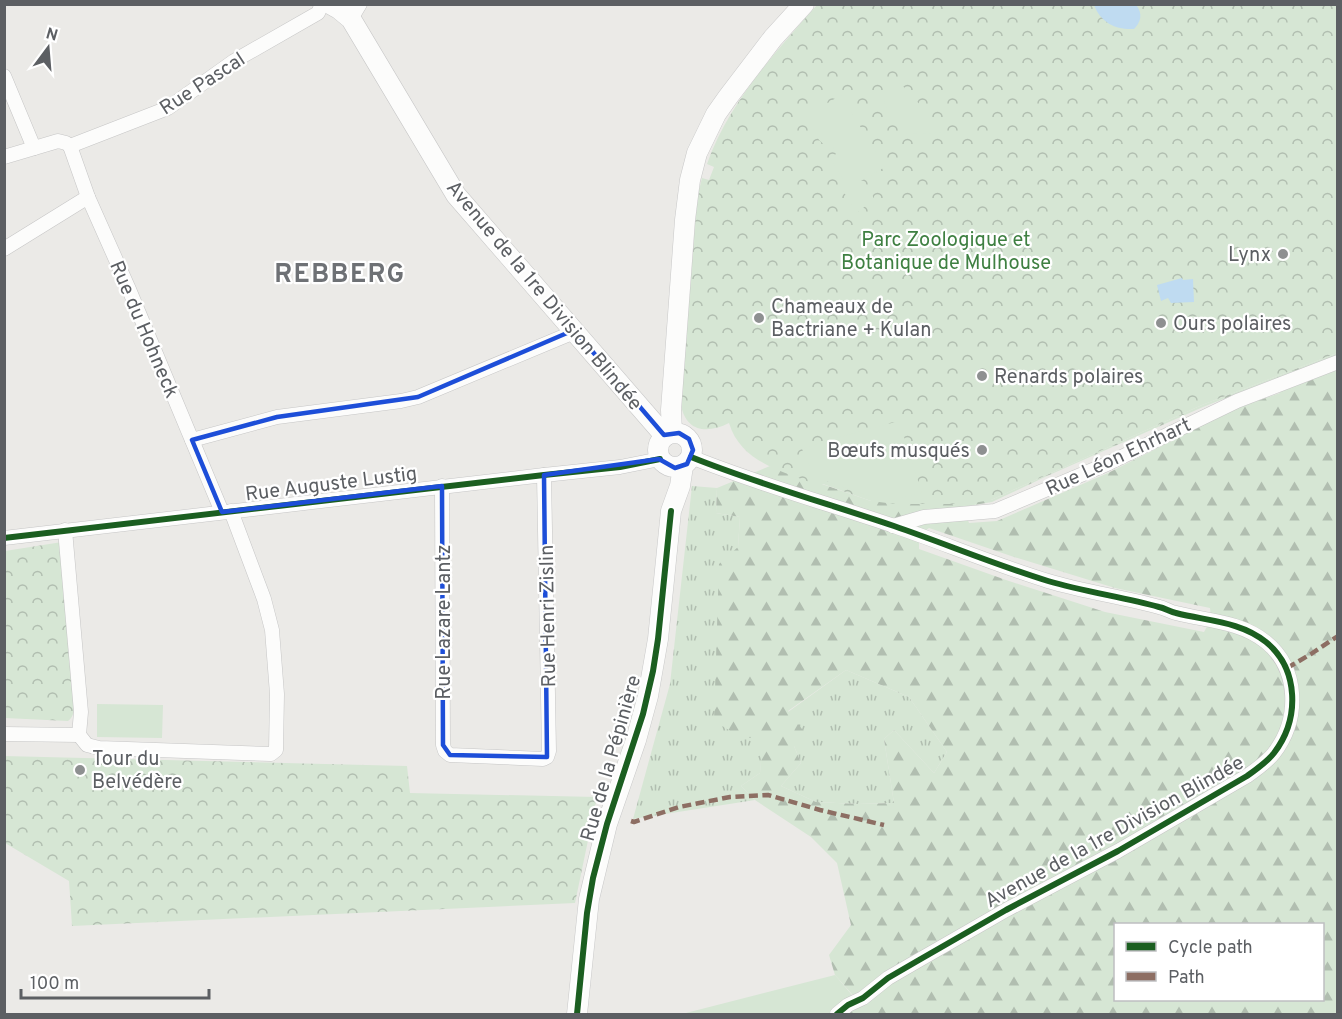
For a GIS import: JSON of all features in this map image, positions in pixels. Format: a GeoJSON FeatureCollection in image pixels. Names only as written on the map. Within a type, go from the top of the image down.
{"type":"FeatureCollection","features":[{"type":"Feature","properties":{"kind":"main road","name":"Avenue de la 1re Division Blindée"},"geometry":{"type":"LineString","coordinates":[[330,4],[339,9],[356,12],[456,195],[669,434]]}},
{"type":"Feature","properties":{"kind":"main road"},"geometry":{"type":"LineString","coordinates":[[669,434],[684,435],[689,439],[693,450],[675,462],[658,454],[659,444],[669,434],[685,220],[690,180],[697,153],[716,114],[728,97],[804,4]]}},
{"type":"Feature","properties":{"kind":"main road","name":"Rue de la Pépinière"},"geometry":{"type":"LineString","coordinates":[[577,1014],[593,878],[607,824],[636,740],[653,671],[671,511],[666,485],[675,462]]}},
{"type":"Feature","properties":{"kind":"street","name":"Rue Pascal"},"geometry":{"type":"LineString","coordinates":[[4,157],[58,141],[66,142],[69,146],[168,108],[234,61],[318,13],[322,4]]}},
{"type":"Feature","properties":{"kind":"street"},"geometry":{"type":"LineString","coordinates":[[4,76],[34,148]]}},
{"type":"Feature","properties":{"kind":"street","name":"Rue du Hohneck"},"geometry":{"type":"LineString","coordinates":[[69,146],[88,197],[192,440],[264,599],[272,630],[278,694],[276,750],[271,754],[99,748],[87,745],[79,735]]}},
{"type":"Feature","properties":{"kind":"street"},"geometry":{"type":"LineString","coordinates":[[4,249],[88,197]]}},
{"type":"Feature","properties":{"kind":"street"},"geometry":{"type":"LineString","coordinates":[[192,440],[277,417],[418,397],[567,335],[574,330]]}},
{"type":"Feature","properties":{"kind":"street","name":"Rue Léon Ehrhart"},"geometry":{"type":"LineString","coordinates":[[893,526],[924,517],[995,512],[1107,464],[1237,400],[1338,362]]}},
{"type":"Feature","properties":{"kind":"street","name":"Avenue de la 1re Division Blindée"},"geometry":{"type":"LineString","coordinates":[[675,462],[747,478],[893,526],[1048,581],[1240,627],[1266,642],[1287,668],[1293,696],[1291,719],[1274,753],[1262,765],[1119,851],[1006,910],[888,978],[863,998],[848,1005],[837,1014]]}},
{"type":"Feature","properties":{"kind":"street","name":"Rue Auguste Lustig"},"geometry":{"type":"LineString","coordinates":[[4,538],[442,486],[675,462]]}},
{"type":"Feature","properties":{"kind":"street","name":"Rue Henri Zislin"},"geometry":{"type":"LineString","coordinates":[[450,755],[543,759],[547,757],[549,751],[544,475]]}},
{"type":"Feature","properties":{"kind":"street","name":"Rue Lazare Lantz"},"geometry":{"type":"LineString","coordinates":[[442,486],[443,745],[445,752],[450,755]]}},
{"type":"Feature","properties":{"kind":"street"},"geometry":{"type":"LineString","coordinates":[[4,734],[79,735],[81,712],[65,530]]}},
{"type":"Feature","properties":{"kind":"highlighted area"},"geometry":{"type":"Polygon","coordinates":[[[574,330],[664,435],[679,433],[689,439],[693,450],[687,464],[675,468],[659,459],[544,475],[547,757],[450,755],[443,745],[442,486],[222,512],[192,440],[277,417],[418,397],[574,330]]]}},
{"type":"Feature","properties":{"kind":"green space","name":"Parc Zoologique et Botanique de Mulhouse"},"geometry":{"type":"Polygon","coordinates":[[[817,5],[1337,5],[1337,353],[1202,405],[991,500],[967,504],[895,504],[871,501],[823,484],[817,485],[765,464],[743,448],[729,423],[713,429],[693,425],[688,421],[681,405],[697,198],[702,178],[709,180],[714,167],[707,164],[727,120],[740,99],[754,79],[817,5]]]}},
{"type":"Feature","properties":{"kind":"green space"},"geometry":{"type":"Polygon","coordinates":[[[900,83],[945,132],[905,133],[891,118],[884,102],[900,83]]]}},
{"type":"Feature","properties":{"kind":"green space"},"geometry":{"type":"Polygon","coordinates":[[[841,95],[885,167],[861,181],[868,185],[874,199],[857,213],[838,183],[843,179],[830,158],[836,154],[833,147],[829,149],[819,140],[806,116],[841,95]]]}},
{"type":"Feature","properties":{"kind":"green space"},"geometry":{"type":"Polygon","coordinates":[[[1337,353],[1337,1014],[843,1014],[858,1001],[835,975],[829,955],[851,925],[837,863],[811,837],[755,800],[741,786],[760,773],[762,738],[742,738],[714,721],[719,564],[738,547],[740,517],[716,513],[717,488],[770,466],[871,501],[991,500],[1202,405],[1337,353]],[[1274,379],[1203,407],[992,502],[968,506],[966,514],[969,523],[997,521],[1108,473],[1237,408],[1280,393],[1280,384],[1274,379]],[[929,528],[919,535],[919,549],[1105,612],[1204,632],[1211,619],[1210,608],[1115,588],[929,528]],[[846,670],[788,711],[805,733],[794,746],[801,763],[781,786],[816,802],[894,803],[884,739],[894,730],[934,773],[947,752],[909,697],[846,670]]]}},
{"type":"Feature","properties":{"kind":"green space"},"geometry":{"type":"Polygon","coordinates":[[[899,421],[922,493],[895,499],[872,497],[823,480],[816,480],[802,449],[899,421]]]}},
{"type":"Feature","properties":{"kind":"green space"},"geometry":{"type":"Polygon","coordinates":[[[692,486],[717,488],[716,513],[740,517],[738,547],[763,738],[760,773],[741,786],[755,800],[633,819],[670,684],[692,486]]]}},
{"type":"Feature","properties":{"kind":"green space"},"geometry":{"type":"Polygon","coordinates":[[[62,542],[74,701],[73,714],[68,721],[5,718],[5,551],[62,542]]]}},
{"type":"Feature","properties":{"kind":"green space"},"geometry":{"type":"Polygon","coordinates":[[[846,670],[909,697],[947,752],[934,773],[894,730],[884,739],[894,803],[816,802],[781,786],[801,763],[794,746],[788,712],[846,670]]]}},
{"type":"Feature","properties":{"kind":"green space"},"geometry":{"type":"Polygon","coordinates":[[[97,704],[163,705],[162,738],[97,737],[97,704]]]}},
{"type":"Feature","properties":{"kind":"green space"},"geometry":{"type":"Polygon","coordinates":[[[4,756],[407,766],[410,793],[597,797],[575,903],[72,926],[69,881],[5,843],[4,756]]]}},
{"type":"Feature","properties":{"kind":"green space"},"geometry":{"type":"Polygon","coordinates":[[[835,975],[858,1002],[843,1014],[682,1014],[835,975]]]}},
{"type":"Feature","properties":{"kind":"water"},"geometry":{"type":"Polygon","coordinates":[[[1094,5],[1136,5],[1140,11],[1140,20],[1134,29],[1115,27],[1105,21],[1094,5]]]}},
{"type":"Feature","properties":{"kind":"water"},"geometry":{"type":"Polygon","coordinates":[[[1182,278],[1183,280],[1193,279],[1194,302],[1171,303],[1168,298],[1161,301],[1157,285],[1182,278]]]}},
{"type":"Feature","properties":{"kind":"marked path"},"geometry":{"type":"LineString","coordinates":[[1287,668],[1338,636]]}},
{"type":"Feature","properties":{"kind":"marked path"},"geometry":{"type":"LineString","coordinates":[[631,821],[679,807],[730,797],[768,795],[884,825]]}},
{"type":"Feature","properties":{"kind":"cycle path"},"geometry":{"type":"LineString","coordinates":[[691,457],[1048,581],[1145,603],[1245,630],[1266,642],[1277,653],[1290,680],[1292,710],[1288,725],[1274,753],[1254,771],[1118,851],[1006,910],[888,978],[863,998],[848,1005],[837,1014]]}},
{"type":"Feature","properties":{"kind":"cycle path"},"geometry":{"type":"LineString","coordinates":[[4,538],[620,467],[660,459]]}},
{"type":"Feature","properties":{"kind":"cycle path"},"geometry":{"type":"LineString","coordinates":[[577,1014],[587,913],[593,878],[607,824],[643,714],[653,671],[671,511]]}},
{"type":"Feature","properties":{"kind":"place","name":"Lynx"},"geometry":{"type":"Point","coordinates":[1283,254]}},
{"type":"Feature","properties":{"kind":"place","name":"Chameaux de Bactriane + Kulan"},"geometry":{"type":"Point","coordinates":[759,318]}},
{"type":"Feature","properties":{"kind":"place","name":"Ours polaires"},"geometry":{"type":"Point","coordinates":[1161,323]}},
{"type":"Feature","properties":{"kind":"place","name":"Renards polaires"},"geometry":{"type":"Point","coordinates":[982,376]}},
{"type":"Feature","properties":{"kind":"place","name":"Bœufs musqués"},"geometry":{"type":"Point","coordinates":[982,450]}},
{"type":"Feature","properties":{"kind":"place","name":"Tour du Belvédère"},"geometry":{"type":"Point","coordinates":[80,770]}},
{"type":"Feature","properties":{"kind":"district","name":"REBBERG"},"geometry":{"type":"Point","coordinates":[340,273]}}]}
